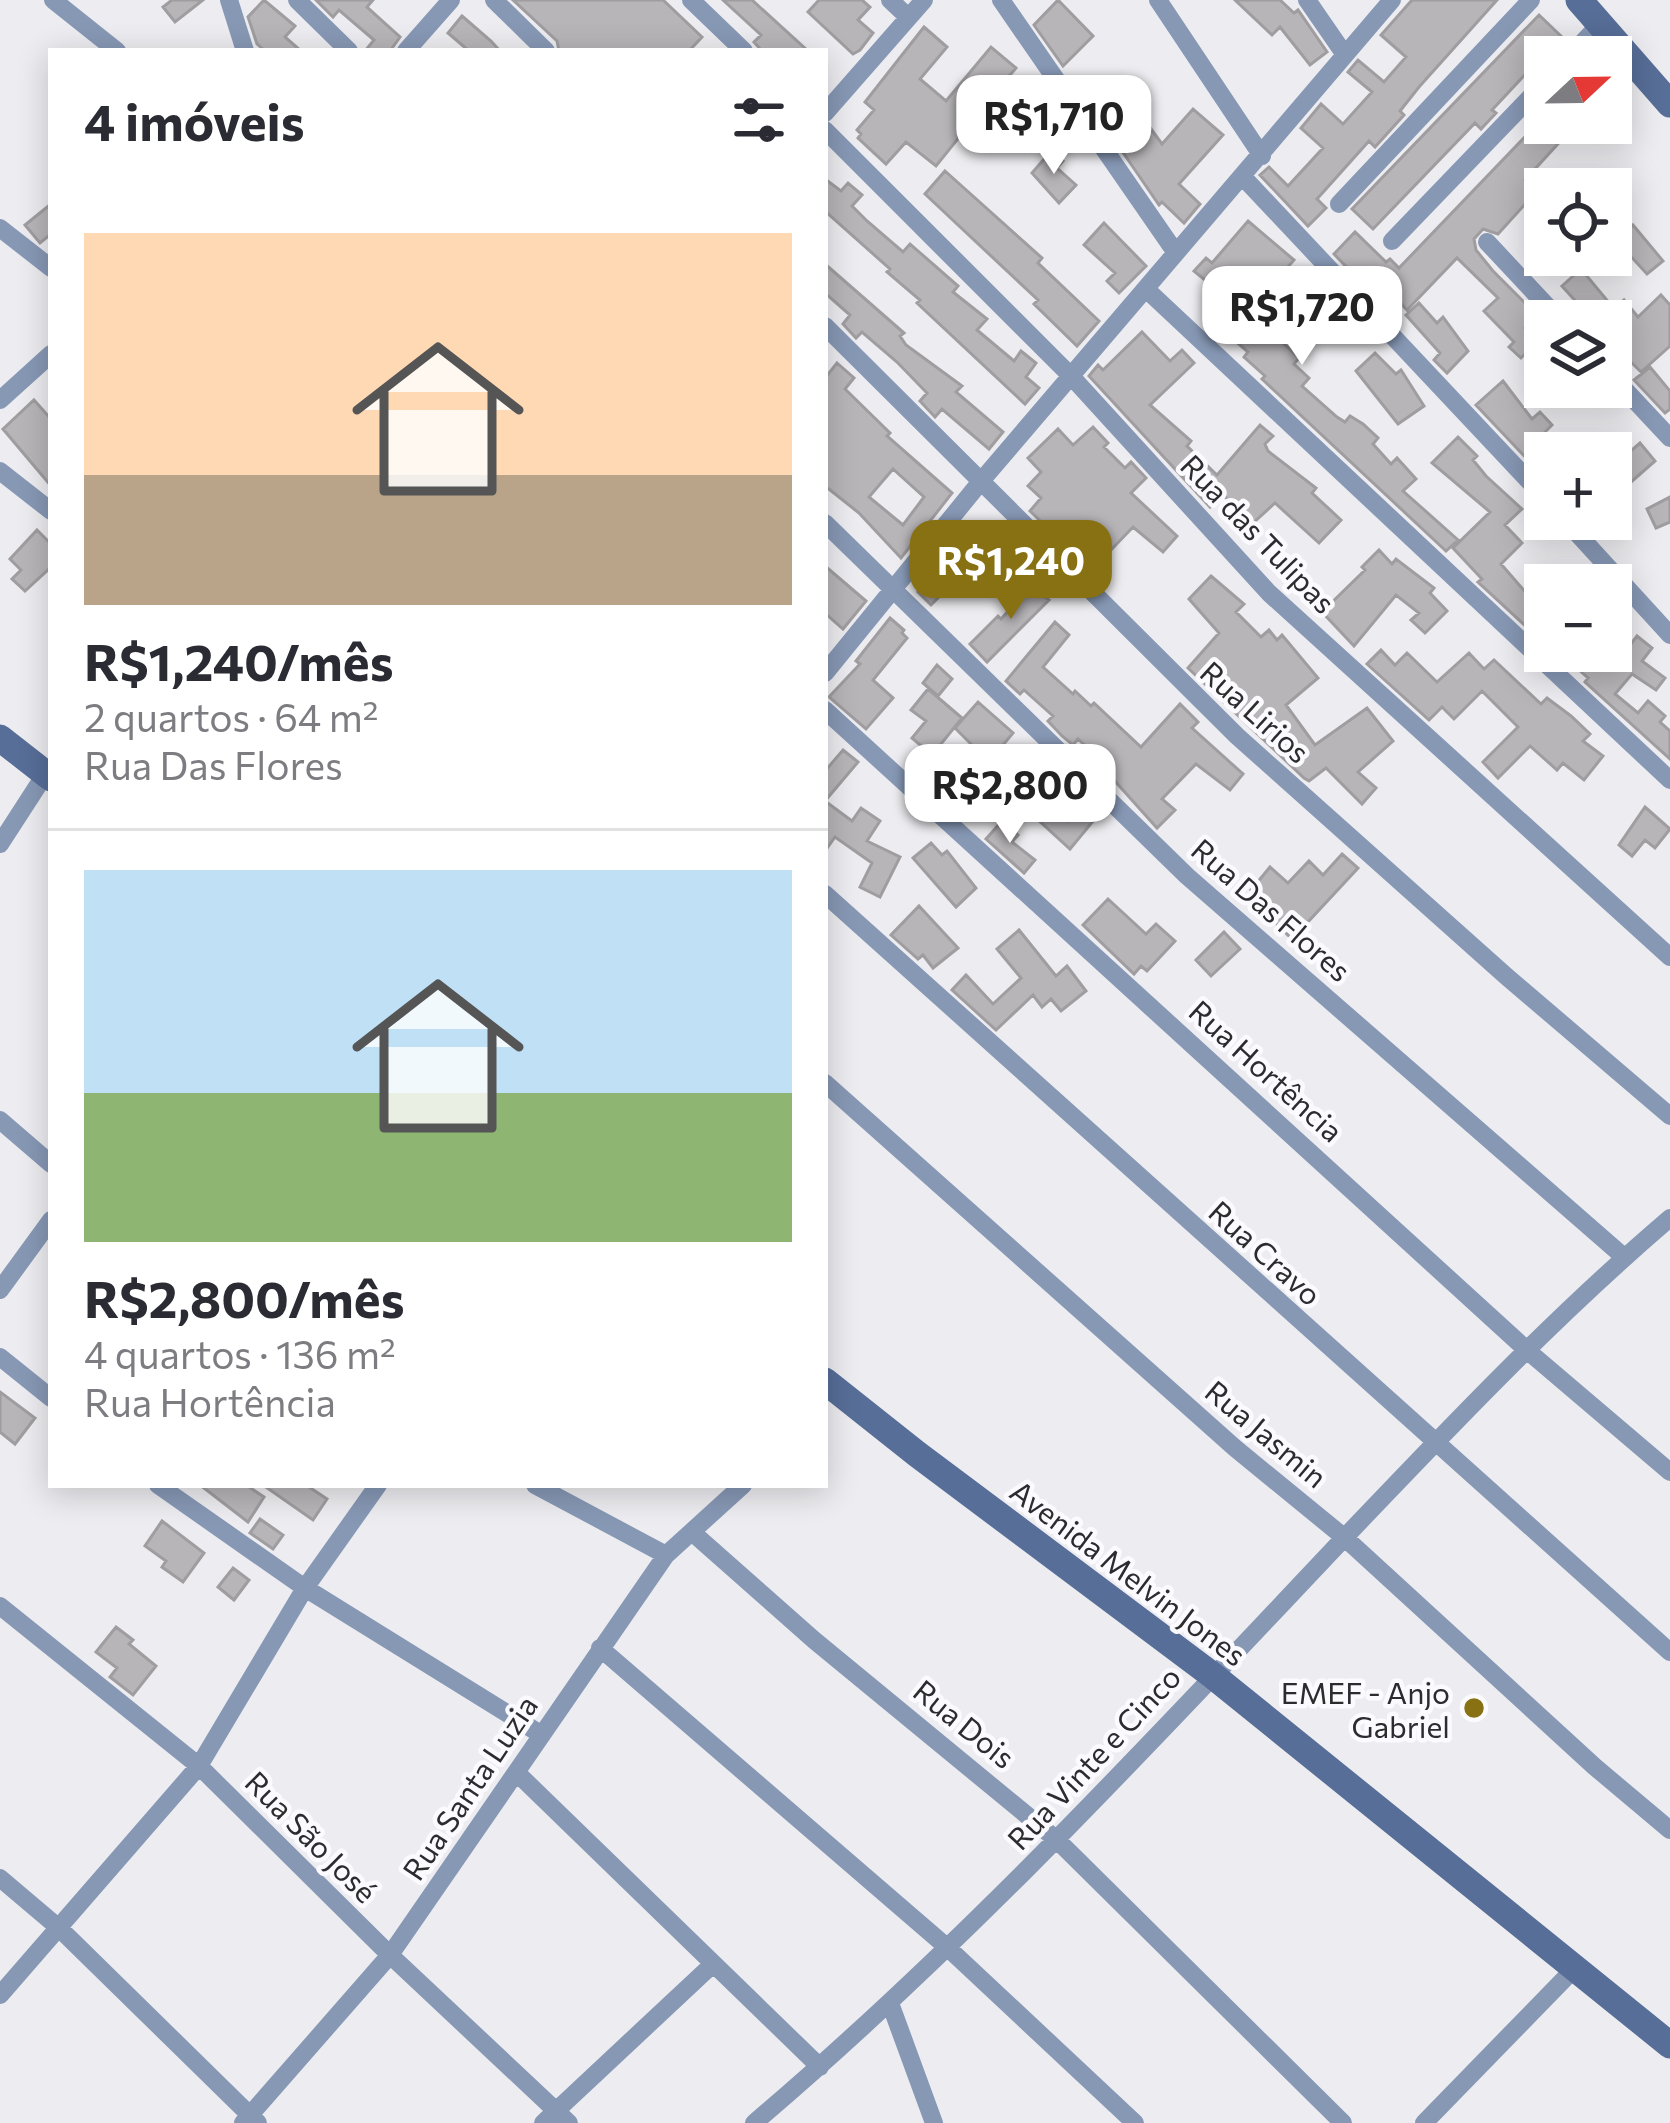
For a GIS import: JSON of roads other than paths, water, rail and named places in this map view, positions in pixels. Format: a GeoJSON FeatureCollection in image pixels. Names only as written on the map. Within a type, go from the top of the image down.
{"type":"FeatureCollection","features":[{"type":"Feature","properties":{"kind":"main road"},"geometry":{"type":"LineString","coordinates":[[1579,0],[1670,104]]}},
{"type":"Feature","properties":{"kind":"main road"},"geometry":{"type":"LineString","coordinates":[[0,738],[48,776]]}},
{"type":"Feature","properties":{"kind":"main road","name":"Avenida Melvin Jones"},"geometry":{"type":"LineString","coordinates":[[830,1393],[1212,1675],[1574,1969],[1664,2034]]}},
{"type":"Feature","properties":{"kind":"street"},"geometry":{"type":"LineString","coordinates":[[53,0],[113,48]]}},
{"type":"Feature","properties":{"kind":"street"},"geometry":{"type":"LineString","coordinates":[[229,0],[244,48]]}},
{"type":"Feature","properties":{"kind":"street"},"geometry":{"type":"LineString","coordinates":[[297,0],[346,48]]}},
{"type":"Feature","properties":{"kind":"street"},"geometry":{"type":"LineString","coordinates":[[409,48],[451,0]]}},
{"type":"Feature","properties":{"kind":"street"},"geometry":{"type":"LineString","coordinates":[[494,0],[543,48]]}},
{"type":"Feature","properties":{"kind":"street"},"geometry":{"type":"LineString","coordinates":[[692,0],[741,48]]}},
{"type":"Feature","properties":{"kind":"street"},"geometry":{"type":"LineString","coordinates":[[890,0],[908,17]]}},
{"type":"Feature","properties":{"kind":"street"},"geometry":{"type":"LineString","coordinates":[[828,110],[924,0]]}},
{"type":"Feature","properties":{"kind":"street"},"geometry":{"type":"LineString","coordinates":[[1001,0],[1176,253]]}},
{"type":"Feature","properties":{"kind":"street"},"geometry":{"type":"LineString","coordinates":[[1158,0],[1262,156]]}},
{"type":"Feature","properties":{"kind":"street"},"geometry":{"type":"LineString","coordinates":[[1307,0],[1345,55]]}},
{"type":"Feature","properties":{"kind":"street"},"geometry":{"type":"LineString","coordinates":[[828,669],[982,481],[1392,0]]}},
{"type":"Feature","properties":{"kind":"street"},"geometry":{"type":"LineString","coordinates":[[1339,204],[1531,0]]}},
{"type":"Feature","properties":{"kind":"street"},"geometry":{"type":"LineString","coordinates":[[1589,36],[1600,24]]}},
{"type":"Feature","properties":{"kind":"street"},"geometry":{"type":"LineString","coordinates":[[1392,241],[1524,104]]}},
{"type":"Feature","properties":{"kind":"street","name":"Rua das Tulipas"},"geometry":{"type":"LineString","coordinates":[[828,133],[1071,376],[1269,593],[1670,956]]}},
{"type":"Feature","properties":{"kind":"street"},"geometry":{"type":"LineString","coordinates":[[1244,177],[1524,476]]}},
{"type":"Feature","properties":{"kind":"street"},"geometry":{"type":"LineString","coordinates":[[0,228],[48,266]]}},
{"type":"Feature","properties":{"kind":"street"},"geometry":{"type":"LineString","coordinates":[[1487,242],[1541,300]]}},
{"type":"Feature","properties":{"kind":"street"},"geometry":{"type":"LineString","coordinates":[[1147,290],[1670,780]]}},
{"type":"Feature","properties":{"kind":"street","name":"Rua Lirios"},"geometry":{"type":"LineString","coordinates":[[828,329],[1237,736],[1670,1116]]}},
{"type":"Feature","properties":{"kind":"street"},"geometry":{"type":"LineString","coordinates":[[0,400],[48,357]]}},
{"type":"Feature","properties":{"kind":"street"},"geometry":{"type":"LineString","coordinates":[[1632,397],[1670,438]]}},
{"type":"Feature","properties":{"kind":"street"},"geometry":{"type":"LineString","coordinates":[[0,471],[48,509]]}},
{"type":"Feature","properties":{"kind":"street"},"geometry":{"type":"LineString","coordinates":[[828,526],[894,591]]}},
{"type":"Feature","properties":{"kind":"street"},"geometry":{"type":"LineString","coordinates":[[1583,540],[1670,635]]}},
{"type":"Feature","properties":{"kind":"street","name":"Rua Das Flores"},"geometry":{"type":"LineString","coordinates":[[894,591],[1187,876],[1624,1257]]}},
{"type":"Feature","properties":{"kind":"street","name":"Rua Hortência"},"geometry":{"type":"LineString","coordinates":[[828,713],[1529,1352],[1670,1472]]}},
{"type":"Feature","properties":{"kind":"street"},"geometry":{"type":"LineString","coordinates":[[0,844],[48,776]]}},
{"type":"Feature","properties":{"kind":"street","name":"Rua Cravo"},"geometry":{"type":"LineString","coordinates":[[828,897],[1670,1652]]}},
{"type":"Feature","properties":{"kind":"street","name":"Rua Jasmin"},"geometry":{"type":"LineString","coordinates":[[828,1086],[1670,1830]]}},
{"type":"Feature","properties":{"kind":"street"},"geometry":{"type":"LineString","coordinates":[[0,1120],[48,1161]]}},
{"type":"Feature","properties":{"kind":"street","name":"Rua Vinte e Cinco"},"geometry":{"type":"LineString","coordinates":[[754,2123],[890,2003],[1058,1840],[1433,1443],[1670,1218]]}},
{"type":"Feature","properties":{"kind":"street"},"geometry":{"type":"LineString","coordinates":[[0,1290],[48,1224]]}},
{"type":"Feature","properties":{"kind":"street"},"geometry":{"type":"LineString","coordinates":[[0,1357],[48,1396]]}},
{"type":"Feature","properties":{"kind":"street"},"geometry":{"type":"LineString","coordinates":[[162,1488],[305,1588],[542,1735]]}},
{"type":"Feature","properties":{"kind":"street"},"geometry":{"type":"LineString","coordinates":[[0,1995],[199,1766],[305,1588],[376,1488]]}},
{"type":"Feature","properties":{"kind":"street"},"geometry":{"type":"LineString","coordinates":[[541,1488],[666,1555]]}},
{"type":"Feature","properties":{"kind":"street","name":"Rua Santa Luzia"},"geometry":{"type":"LineString","coordinates":[[251,2120],[390,1955],[666,1555],[740,1488]]}},
{"type":"Feature","properties":{"kind":"street","name":"Rua Dois"},"geometry":{"type":"LineString","coordinates":[[693,1533],[814,1640],[1058,1840],[1343,2123]]}},
{"type":"Feature","properties":{"kind":"street","name":"Rua São José"},"geometry":{"type":"LineString","coordinates":[[0,1606],[199,1766],[556,2119]]}},
{"type":"Feature","properties":{"kind":"street"},"geometry":{"type":"LineString","coordinates":[[600,1648],[948,1948],[1135,2123]]}},
{"type":"Feature","properties":{"kind":"street"},"geometry":{"type":"LineString","coordinates":[[517,1773],[820,2067]]}},
{"type":"Feature","properties":{"kind":"street"},"geometry":{"type":"LineString","coordinates":[[0,1878],[58,1928],[251,2120]]}},
{"type":"Feature","properties":{"kind":"street"},"geometry":{"type":"LineString","coordinates":[[556,2119],[713,1964]]}},
{"type":"Feature","properties":{"kind":"street"},"geometry":{"type":"LineString","coordinates":[[1424,2123],[1574,1969]]}},
{"type":"Feature","properties":{"kind":"street"},"geometry":{"type":"LineString","coordinates":[[890,2003],[934,2123]]}},
{"type":"Feature","properties":{"kind":"place","name":"EMEF - Anjo Gabriel"},"geometry":{"type":"Point","coordinates":[1474,1708]}}]}
